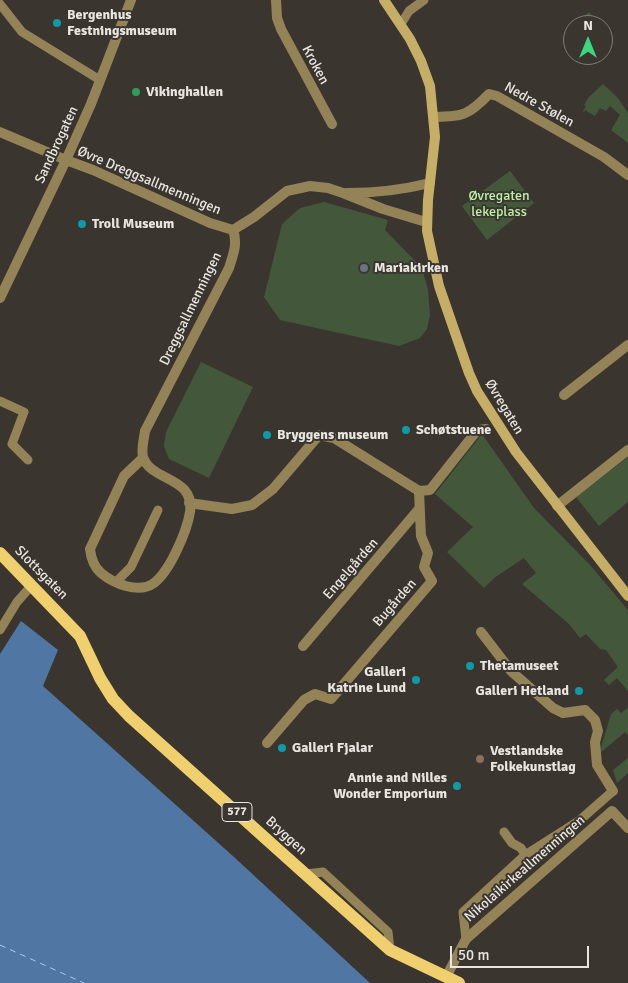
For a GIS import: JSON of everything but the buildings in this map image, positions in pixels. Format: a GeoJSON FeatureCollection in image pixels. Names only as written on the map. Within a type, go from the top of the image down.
{"type":"FeatureCollection","features":[{"type":"Feature","properties":{"kind":"main road","name":"Øvregaten"},"geometry":{"type":"LineString","coordinates":[[384,0],[421,61],[430,86],[435,137],[426,222],[439,286],[469,373],[477,391],[516,452],[628,596]]}},
{"type":"Feature","properties":{"kind":"main road","name":"Slottsgaten"},"geometry":{"type":"LineString","coordinates":[[0,553],[60,614]]}},
{"type":"Feature","properties":{"kind":"main road","name":"Bryggen"},"geometry":{"type":"LineString","coordinates":[[60,614],[80,636],[100,678],[113,698],[129,716],[390,950],[460,983]]}},
{"type":"Feature","properties":{"kind":"street","name":"Sandbrogaten"},"geometry":{"type":"LineString","coordinates":[[0,298],[66,160],[131,0]]}},
{"type":"Feature","properties":{"kind":"street","name":"Kroken"},"geometry":{"type":"LineString","coordinates":[[276,0],[277,18],[286,40],[332,124]]}},
{"type":"Feature","properties":{"kind":"street","name":"Nedre Stølen"},"geometry":{"type":"LineString","coordinates":[[434,117],[467,114],[477,107],[488,94],[497,96],[604,157],[628,175]]}},
{"type":"Feature","properties":{"kind":"street","name":"Øvre Dreggsallmenningen"},"geometry":{"type":"LineString","coordinates":[[0,132],[93,170],[210,224],[233,230]]}},
{"type":"Feature","properties":{"kind":"street"},"geometry":{"type":"LineString","coordinates":[[343,193],[392,191],[430,183]]}},
{"type":"Feature","properties":{"kind":"street"},"geometry":{"type":"LineString","coordinates":[[233,230],[254,217],[287,191],[310,186],[328,188],[383,209],[426,222]]}},
{"type":"Feature","properties":{"kind":"street","name":"Dreggsallmenningen"},"geometry":{"type":"LineString","coordinates":[[143,458],[146,431],[228,268],[236,246],[236,236],[233,230]]}},
{"type":"Feature","properties":{"kind":"street"},"geometry":{"type":"LineString","coordinates":[[564,395],[628,345]]}},
{"type":"Feature","properties":{"kind":"street"},"geometry":{"type":"LineString","coordinates":[[189,503],[232,509],[252,505],[273,489],[319,435],[334,438],[419,491],[430,490],[475,433],[486,429]]}},
{"type":"Feature","properties":{"kind":"street"},"geometry":{"type":"LineString","coordinates":[[557,506],[628,450]]}},
{"type":"Feature","properties":{"kind":"street"},"geometry":{"type":"LineString","coordinates":[[143,458],[153,470],[177,482],[187,494],[189,503],[190,511],[180,543],[164,573],[153,583],[141,588],[129,587],[116,582],[100,572],[91,559],[90,549],[124,476],[143,458]]}},
{"type":"Feature","properties":{"kind":"street","name":"Bugården"},"geometry":{"type":"LineString","coordinates":[[267,743],[304,700],[315,694],[331,699],[432,581],[424,567],[428,554],[421,536],[419,491]]}},
{"type":"Feature","properties":{"kind":"street","name":"Engelgården"},"geometry":{"type":"LineString","coordinates":[[303,646],[419,509]]}},
{"type":"Feature","properties":{"kind":"street"},"geometry":{"type":"LineString","coordinates":[[481,632],[511,671],[553,708],[563,713],[585,710],[595,720],[598,731],[595,742],[597,765],[614,791]]}},
{"type":"Feature","properties":{"kind":"street","name":"Nikolaikirkeallmenningen"},"geometry":{"type":"LineString","coordinates":[[446,977],[466,939],[612,811],[628,828]]}},
{"type":"Feature","properties":{"kind":"lane"},"geometry":{"type":"LineString","coordinates":[[400,24],[409,11],[424,0]]}},
{"type":"Feature","properties":{"kind":"lane"},"geometry":{"type":"LineString","coordinates":[[0,4],[22,32],[100,80]]}},
{"type":"Feature","properties":{"kind":"lane"},"geometry":{"type":"LineString","coordinates":[[0,400],[24,412],[12,444],[28,460]]}},
{"type":"Feature","properties":{"kind":"lane"},"geometry":{"type":"LineString","coordinates":[[116,582],[131,567],[158,510]]}},
{"type":"Feature","properties":{"kind":"lane"},"geometry":{"type":"LineString","coordinates":[[0,630],[17,602],[32,585]]}},
{"type":"Feature","properties":{"kind":"lane"},"geometry":{"type":"LineString","coordinates":[[466,939],[463,912],[525,855],[580,820],[614,791]]}},
{"type":"Feature","properties":{"kind":"lane"},"geometry":{"type":"LineString","coordinates":[[504,832],[512,843],[521,848],[525,855]]}},
{"type":"Feature","properties":{"kind":"green space"},"geometry":{"type":"Polygon","coordinates":[[[603,84],[617,97],[628,113],[628,143],[611,130],[620,115],[610,106],[606,111],[600,108],[595,116],[585,110],[583,111],[588,98],[603,84]]]}},
{"type":"Feature","properties":{"kind":"green space","name":"Øvregaten lekeplass"},"geometry":{"type":"Polygon","coordinates":[[[510,171],[534,203],[487,240],[462,206],[510,171]]]}},
{"type":"Feature","properties":{"kind":"green space"},"geometry":{"type":"Polygon","coordinates":[[[324,202],[388,220],[385,230],[422,268],[428,290],[430,315],[427,329],[420,338],[399,346],[280,320],[264,297],[282,224],[300,208],[324,202]]]}},
{"type":"Feature","properties":{"kind":"green space"},"geometry":{"type":"Polygon","coordinates":[[[201,362],[253,387],[209,478],[169,459],[164,446],[166,432],[201,362]]]}},
{"type":"Feature","properties":{"kind":"green space"},"geometry":{"type":"Polygon","coordinates":[[[482,434],[534,508],[590,565],[628,610],[628,691],[617,678],[609,685],[604,680],[618,667],[606,650],[600,649],[586,634],[580,638],[569,624],[522,584],[536,573],[524,558],[494,578],[484,588],[447,552],[473,527],[435,494],[482,434]]]}},
{"type":"Feature","properties":{"kind":"green space"},"geometry":{"type":"Polygon","coordinates":[[[628,457],[628,502],[599,526],[576,497],[628,457]]]}},
{"type":"Feature","properties":{"kind":"green space"},"geometry":{"type":"Polygon","coordinates":[[[628,708],[628,735],[625,732],[599,754],[611,714],[617,709],[621,713],[628,708]]]}},
{"type":"Feature","properties":{"kind":"green space"},"geometry":{"type":"Polygon","coordinates":[[[628,758],[628,773],[617,783],[613,770],[628,758]]]}},
{"type":"Feature","properties":{"kind":"water"},"geometry":{"type":"Polygon","coordinates":[[[21,621],[58,650],[43,686],[234,857],[370,983],[0,983],[0,654],[21,621]]]}},
{"type":"Feature","properties":{"kind":"ferry route"},"geometry":{"type":"LineString","coordinates":[[0,945],[84,983]]}},
{"type":"Feature","properties":{"kind":"place","name":"Bergenhus Festningsmuseum"},"geometry":{"type":"Point","coordinates":[57,23]}},
{"type":"Feature","properties":{"kind":"place","name":"Vikinghallen"},"geometry":{"type":"Point","coordinates":[136,92]}},
{"type":"Feature","properties":{"kind":"place","name":"Troll Museum"},"geometry":{"type":"Point","coordinates":[82,224]}},
{"type":"Feature","properties":{"kind":"place","name":"Mariakirken"},"geometry":{"type":"Point","coordinates":[364,268]}},
{"type":"Feature","properties":{"kind":"place","name":"Schøtstuene"},"geometry":{"type":"Point","coordinates":[406,430]}},
{"type":"Feature","properties":{"kind":"place","name":"Bryggens museum"},"geometry":{"type":"Point","coordinates":[267,435]}},
{"type":"Feature","properties":{"kind":"place","name":"Thetamuseet"},"geometry":{"type":"Point","coordinates":[470,666]}},
{"type":"Feature","properties":{"kind":"place","name":"Galleri Katrine Lund"},"geometry":{"type":"Point","coordinates":[416,680]}},
{"type":"Feature","properties":{"kind":"place","name":"Galleri Hetland"},"geometry":{"type":"Point","coordinates":[579,691]}},
{"type":"Feature","properties":{"kind":"place","name":"Galleri Fjalar"},"geometry":{"type":"Point","coordinates":[282,748]}},
{"type":"Feature","properties":{"kind":"place","name":"Vestlandske Folkekunstlag"},"geometry":{"type":"Point","coordinates":[480,759]}},
{"type":"Feature","properties":{"kind":"place","name":"Annie and Nilles Wonder Emporium"},"geometry":{"type":"Point","coordinates":[457,786]}}]}
